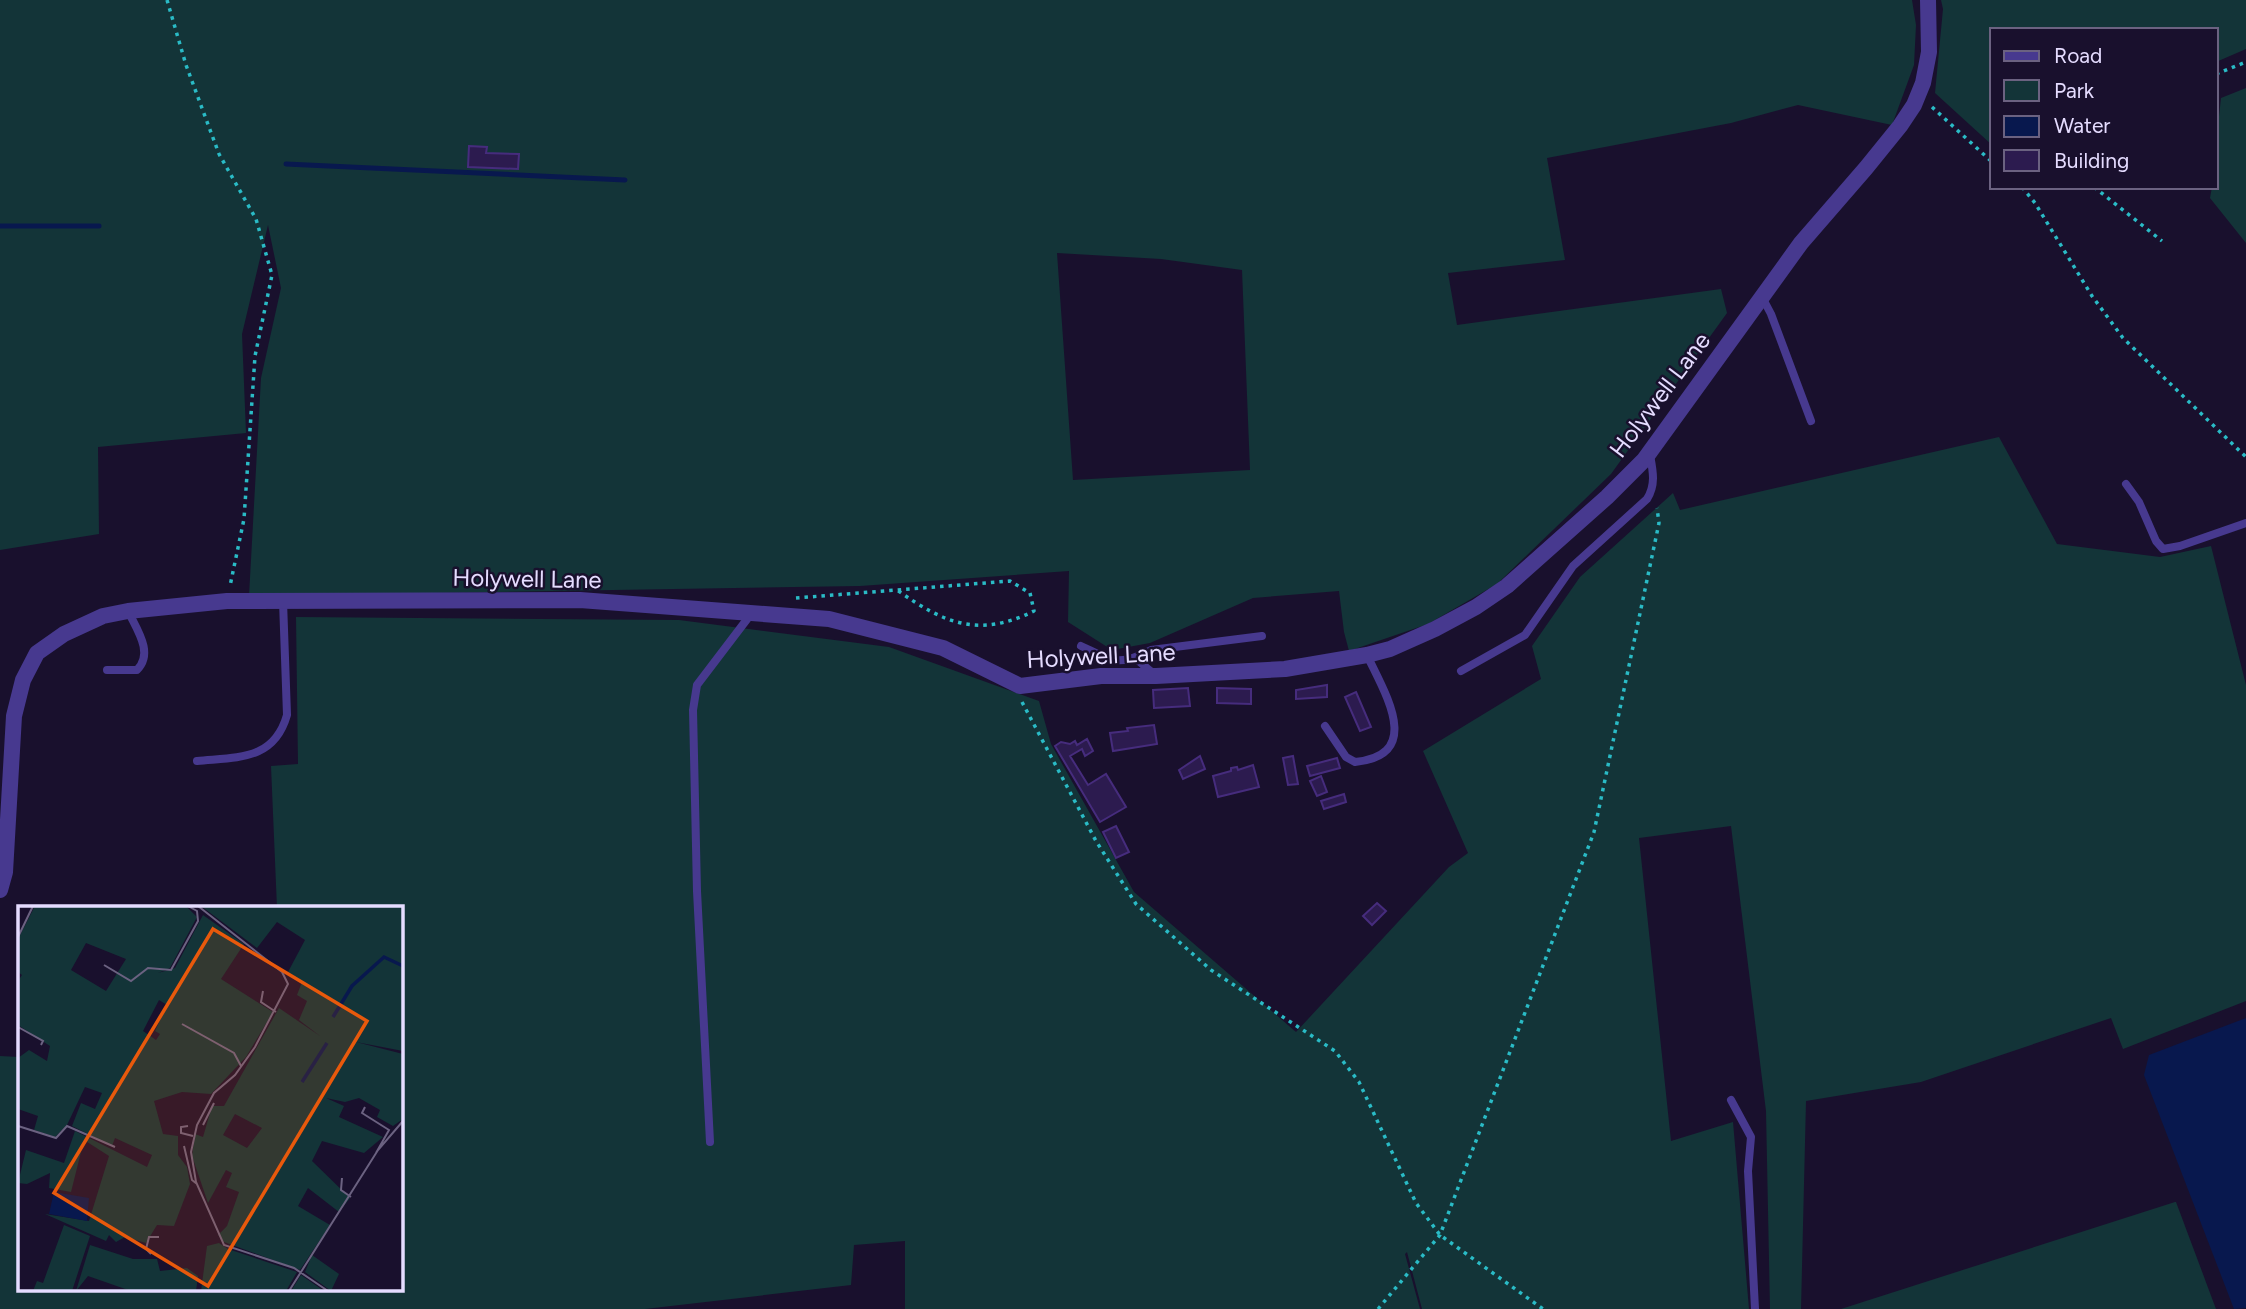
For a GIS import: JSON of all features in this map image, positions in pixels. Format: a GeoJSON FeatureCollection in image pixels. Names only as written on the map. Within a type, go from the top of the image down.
{"type":"FeatureCollection","features":[{"type":"Feature","properties":{"kind":"street","name":"Holywell Lane"},"geometry":{"type":"LineString","coordinates":[[0,890],[14,716],[23,680],[37,653],[64,634],[103,616],[128,611],[228,601],[580,600],[829,619],[943,648],[1020,686],[1101,676],[1156,676],[1284,669],[1390,649],[1435,629],[1476,607],[1507,586],[1607,497],[1650,452],[1801,243],[1900,126],[1914,105],[1923,83],[1929,52],[1928,0]]}},
{"type":"Feature","properties":{"kind":"lane"},"geometry":{"type":"LineString","coordinates":[[1762,297],[1771,314],[1811,421]]}},
{"type":"Feature","properties":{"kind":"lane"},"geometry":{"type":"LineString","coordinates":[[1461,671],[1525,635],[1573,566],[1647,499],[1652,491],[1654,478],[1650,452]]}},
{"type":"Feature","properties":{"kind":"lane"},"geometry":{"type":"LineString","coordinates":[[2126,484],[2138,502],[2155,541],[2164,549],[2246,523]]}},
{"type":"Feature","properties":{"kind":"lane"},"geometry":{"type":"LineString","coordinates":[[197,761],[253,755],[264,750],[281,733],[287,715],[283,601]]}},
{"type":"Feature","properties":{"kind":"lane"},"geometry":{"type":"LineString","coordinates":[[107,670],[137,670],[145,659],[145,648],[128,611]]}},
{"type":"Feature","properties":{"kind":"lane"},"geometry":{"type":"LineString","coordinates":[[710,1142],[697,891],[693,710],[697,685],[759,614]]}},
{"type":"Feature","properties":{"kind":"lane"},"geometry":{"type":"LineString","coordinates":[[1081,646],[1115,662],[1135,658],[1151,650],[1262,636]]}},
{"type":"Feature","properties":{"kind":"lane"},"geometry":{"type":"LineString","coordinates":[[1325,726],[1346,757],[1355,762],[1386,751],[1396,729],[1394,715],[1367,655]]}},
{"type":"Feature","properties":{"kind":"lane"},"geometry":{"type":"LineString","coordinates":[[1135,658],[1156,676]]}},
{"type":"Feature","properties":{"kind":"lane"},"geometry":{"type":"LineString","coordinates":[[1731,1100],[1751,1137],[1748,1171],[1755,1309]]}},
{"type":"Feature","properties":{"kind":"path"},"geometry":{"type":"LineString","coordinates":[[167,0],[186,65],[214,141],[256,219],[272,275],[255,356],[244,519],[228,601]]}},
{"type":"Feature","properties":{"kind":"path"},"geometry":{"type":"LineString","coordinates":[[2218,73],[2246,62]]}},
{"type":"Feature","properties":{"kind":"path"},"geometry":{"type":"LineString","coordinates":[[1923,83],[1932,108],[1990,160]]}},
{"type":"Feature","properties":{"kind":"path"},"geometry":{"type":"LineString","coordinates":[[2023,189],[2092,296],[2123,338],[2246,457]]}},
{"type":"Feature","properties":{"kind":"path"},"geometry":{"type":"LineString","coordinates":[[2097,189],[2162,241]]}},
{"type":"Feature","properties":{"kind":"path"},"geometry":{"type":"LineString","coordinates":[[1378,1309],[1440,1235],[1594,832],[1659,523],[1654,478]]}},
{"type":"Feature","properties":{"kind":"path"},"geometry":{"type":"LineString","coordinates":[[759,614],[771,600],[897,590],[1010,582],[1030,593],[1034,611],[1014,621],[969,626],[925,610],[897,590]]}},
{"type":"Feature","properties":{"kind":"path"},"geometry":{"type":"LineString","coordinates":[[1017,692],[1096,841],[1136,904],[1211,970],[1335,1051],[1359,1082],[1416,1203],[1440,1235],[1543,1309]]}},
{"type":"Feature","properties":{"kind":"green space"},"geometry":{"type":"Polygon","coordinates":[[[0,0],[1912,0],[1916,25],[1914,65],[1892,125],[1798,105],[1731,123],[1547,158],[1565,260],[1448,273],[1457,325],[1721,289],[1727,313],[1611,474],[1497,584],[1428,624],[1349,651],[1339,591],[1253,598],[1150,643],[1112,650],[1068,622],[1069,571],[860,586],[249,596],[261,378],[281,288],[268,225],[242,334],[246,433],[98,447],[99,534],[0,550],[0,0]],[[1057,253],[1073,480],[1250,470],[1242,270],[1161,259],[1057,253]]]}},
{"type":"Feature","properties":{"kind":"green space"},"geometry":{"type":"Polygon","coordinates":[[[1941,0],[2246,0],[2246,49],[2218,61],[2218,28],[1990,28],[1990,143],[1935,93],[1943,9],[1941,0]]]}},
{"type":"Feature","properties":{"kind":"green space"},"geometry":{"type":"Polygon","coordinates":[[[2246,88],[2246,243],[2210,198],[2212,189],[2218,189],[2218,125],[2221,98],[2246,88]]]}},
{"type":"Feature","properties":{"kind":"green space"},"geometry":{"type":"Polygon","coordinates":[[[1999,437],[2057,544],[2160,557],[2211,546],[2246,685],[2246,1001],[2123,1049],[2111,1018],[1921,1082],[1806,1101],[1801,1309],[1770,1309],[1766,1111],[1731,826],[1639,838],[1671,1141],[1733,1122],[1749,1309],[1422,1309],[1407,1252],[1405,1254],[1420,1309],[905,1309],[905,1241],[854,1245],[851,1285],[645,1309],[0,1309],[0,1056],[18,1057],[18,1292],[402,1292],[402,906],[277,906],[271,766],[298,764],[296,617],[679,620],[889,647],[1039,701],[1051,744],[1134,892],[1296,1032],[1449,867],[1468,853],[1423,751],[1541,679],[1532,646],[1580,577],[1673,493],[1680,510],[1999,437]]]}},
{"type":"Feature","properties":{"kind":"green space"},"geometry":{"type":"Polygon","coordinates":[[[2175,1202],[2216,1309],[1841,1309],[2175,1202]]]}},
{"type":"Feature","properties":{"kind":"water"},"geometry":{"type":"Polygon","coordinates":[[[2246,1018],[2246,1308],[2234,1309],[2144,1075],[2149,1055],[2246,1018]]]}},
{"type":"Feature","properties":{"kind":"building"},"geometry":{"type":"Polygon","coordinates":[[[469,146],[487,147],[486,153],[519,154],[518,169],[468,167],[469,146]]]}},
{"type":"Feature","properties":{"kind":"building"},"geometry":{"type":"Polygon","coordinates":[[[1327,685],[1327,697],[1296,699],[1296,690],[1327,685]]]}},
{"type":"Feature","properties":{"kind":"building"},"geometry":{"type":"Polygon","coordinates":[[[1188,688],[1190,706],[1154,708],[1153,690],[1188,688]]]}},
{"type":"Feature","properties":{"kind":"building"},"geometry":{"type":"Polygon","coordinates":[[[1217,688],[1251,689],[1251,704],[1217,703],[1217,688]]]}},
{"type":"Feature","properties":{"kind":"building"},"geometry":{"type":"Polygon","coordinates":[[[1356,692],[1371,727],[1360,731],[1345,697],[1356,692]]]}},
{"type":"Feature","properties":{"kind":"building"},"geometry":{"type":"Polygon","coordinates":[[[1154,725],[1157,744],[1113,751],[1110,733],[1154,725]]]}},
{"type":"Feature","properties":{"kind":"building"},"geometry":{"type":"Polygon","coordinates":[[[1087,739],[1093,751],[1085,756],[1082,749],[1070,756],[1088,785],[1106,774],[1126,807],[1100,822],[1055,746],[1061,742],[1070,744],[1075,741],[1077,745],[1087,739]]]}},
{"type":"Feature","properties":{"kind":"building"},"geometry":{"type":"Polygon","coordinates":[[[1200,756],[1205,769],[1183,779],[1179,770],[1200,756]]]}},
{"type":"Feature","properties":{"kind":"building"},"geometry":{"type":"Polygon","coordinates":[[[1293,756],[1298,784],[1288,785],[1283,758],[1293,756]]]}},
{"type":"Feature","properties":{"kind":"building"},"geometry":{"type":"Polygon","coordinates":[[[1337,758],[1340,768],[1310,776],[1307,766],[1337,758]]]}},
{"type":"Feature","properties":{"kind":"building"},"geometry":{"type":"Polygon","coordinates":[[[1253,765],[1259,787],[1218,797],[1213,776],[1231,771],[1231,768],[1237,767],[1238,770],[1253,765]]]}},
{"type":"Feature","properties":{"kind":"building"},"geometry":{"type":"Polygon","coordinates":[[[1321,776],[1327,792],[1317,796],[1310,781],[1321,776]]]}},
{"type":"Feature","properties":{"kind":"building"},"geometry":{"type":"Polygon","coordinates":[[[1344,794],[1346,802],[1324,809],[1321,801],[1344,794]]]}},
{"type":"Feature","properties":{"kind":"building"},"geometry":{"type":"Polygon","coordinates":[[[1116,826],[1129,852],[1116,858],[1103,832],[1116,826]]]}},
{"type":"Feature","properties":{"kind":"building"},"geometry":{"type":"Polygon","coordinates":[[[1377,903],[1386,911],[1372,925],[1363,916],[1377,903]]]}},
{"type":"Feature","properties":{"kind":"waterway"},"geometry":{"type":"LineString","coordinates":[[286,164],[625,180]]}},
{"type":"Feature","properties":{"kind":"waterway"},"geometry":{"type":"LineString","coordinates":[[0,226],[99,226]]}}]}
